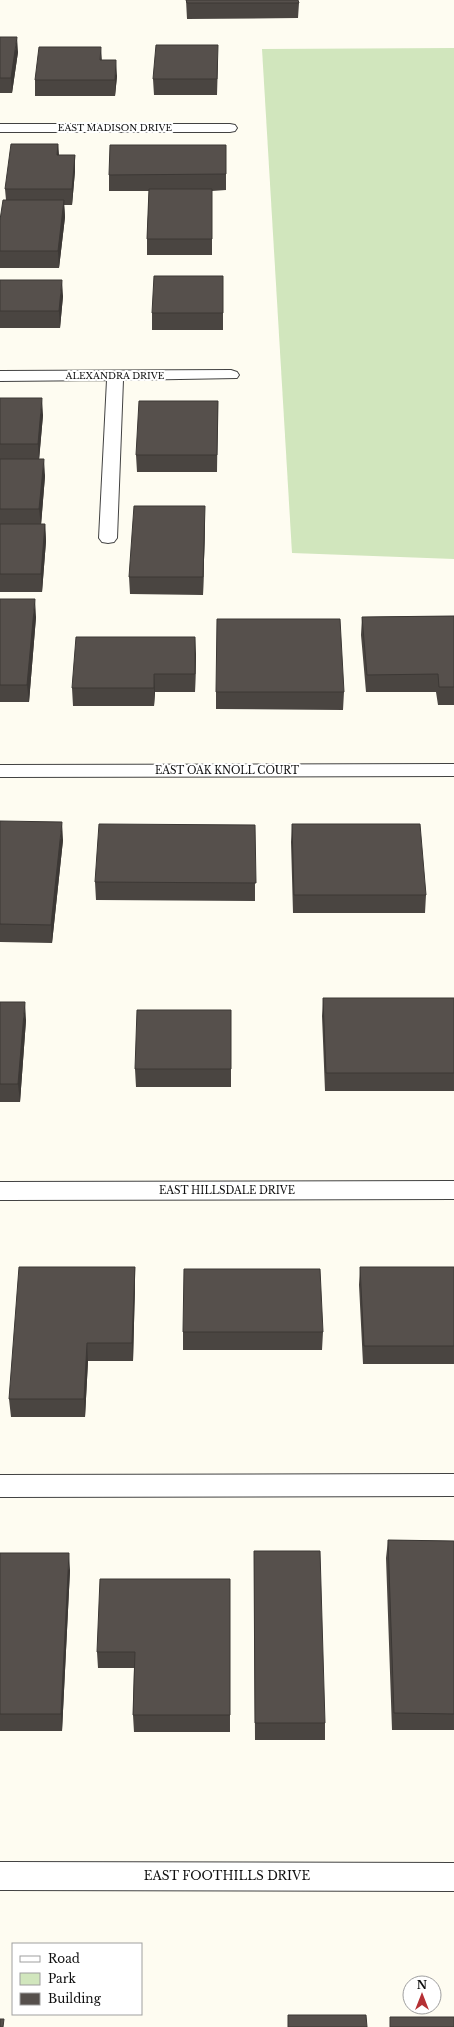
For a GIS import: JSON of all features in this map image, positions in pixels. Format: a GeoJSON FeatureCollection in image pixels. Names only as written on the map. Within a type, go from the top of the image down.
{"type":"FeatureCollection","features":[{"type":"Feature","properties":{"kind":"street","name":"EAST MADISON DRIVE"},"geometry":{"type":"LineString","coordinates":[[0,128],[230,128]]}},
{"type":"Feature","properties":{"kind":"street","name":"ALEXANDRA DRIVE"},"geometry":{"type":"LineString","coordinates":[[0,376],[230,375]]}},
{"type":"Feature","properties":{"kind":"street"},"geometry":{"type":"LineString","coordinates":[[108,538],[115,376]]}},
{"type":"Feature","properties":{"kind":"street","name":"EAST OAK KNOLL COURT"},"geometry":{"type":"LineString","coordinates":[[0,771],[454,770]]}},
{"type":"Feature","properties":{"kind":"street","name":"EAST HILLSDALE DRIVE"},"geometry":{"type":"LineString","coordinates":[[0,1191],[454,1190]]}},
{"type":"Feature","properties":{"kind":"street"},"geometry":{"type":"LineString","coordinates":[[0,1486],[454,1485]]}},
{"type":"Feature","properties":{"kind":"street","name":"EAST FOOTHILLS DRIVE"},"geometry":{"type":"LineString","coordinates":[[0,1876],[454,1877]]}},
{"type":"Feature","properties":{"kind":"green space"},"geometry":{"type":"Polygon","coordinates":[[[454,48],[454,559],[292,553],[262,49],[454,48]]]}},
{"type":"Feature","properties":{"kind":"building"},"geometry":{"type":"Polygon","coordinates":[[[186,0],[298,0],[299,3],[187,3],[186,0]]]}},
{"type":"Feature","properties":{"kind":"building"},"geometry":{"type":"Polygon","coordinates":[[[0,37],[17,37],[11,78],[0,78],[0,37]]]}},
{"type":"Feature","properties":{"kind":"building"},"geometry":{"type":"Polygon","coordinates":[[[156,45],[218,45],[217,79],[153,79],[156,45]]]}},
{"type":"Feature","properties":{"kind":"building"},"geometry":{"type":"Polygon","coordinates":[[[39,47],[101,47],[100,60],[116,60],[115,80],[35,80],[39,47]]]}},
{"type":"Feature","properties":{"kind":"building"},"geometry":{"type":"Polygon","coordinates":[[[11,144],[58,144],[57,155],[75,155],[72,189],[5,189],[11,144]]]}},
{"type":"Feature","properties":{"kind":"building"},"geometry":{"type":"Polygon","coordinates":[[[110,145],[226,145],[226,174],[109,175],[110,145]]]}},
{"type":"Feature","properties":{"kind":"building"},"geometry":{"type":"Polygon","coordinates":[[[149,189],[212,189],[212,239],[147,239],[149,189]]]}},
{"type":"Feature","properties":{"kind":"building"},"geometry":{"type":"Polygon","coordinates":[[[3,200],[64,200],[58,251],[0,251],[0,220],[3,200]]]}},
{"type":"Feature","properties":{"kind":"building"},"geometry":{"type":"Polygon","coordinates":[[[154,276],[223,276],[223,313],[152,313],[154,276]]]}},
{"type":"Feature","properties":{"kind":"building"},"geometry":{"type":"Polygon","coordinates":[[[0,280],[62,280],[59,311],[0,311],[0,280]]]}},
{"type":"Feature","properties":{"kind":"building"},"geometry":{"type":"Polygon","coordinates":[[[0,398],[42,398],[38,444],[0,444],[0,398]]]}},
{"type":"Feature","properties":{"kind":"building"},"geometry":{"type":"Polygon","coordinates":[[[139,401],[218,401],[217,455],[136,455],[139,401]]]}},
{"type":"Feature","properties":{"kind":"building"},"geometry":{"type":"Polygon","coordinates":[[[0,459],[44,459],[39,509],[0,509],[0,459]]]}},
{"type":"Feature","properties":{"kind":"building"},"geometry":{"type":"Polygon","coordinates":[[[134,506],[205,506],[203,577],[129,577],[134,506]]]}},
{"type":"Feature","properties":{"kind":"building"},"geometry":{"type":"Polygon","coordinates":[[[0,524],[45,524],[41,574],[0,574],[0,524]]]}},
{"type":"Feature","properties":{"kind":"building"},"geometry":{"type":"Polygon","coordinates":[[[0,599],[35,599],[27,685],[0,685],[0,599]]]}},
{"type":"Feature","properties":{"kind":"building"},"geometry":{"type":"Polygon","coordinates":[[[454,616],[454,687],[439,687],[438,674],[367,675],[362,617],[454,616]]]}},
{"type":"Feature","properties":{"kind":"building"},"geometry":{"type":"Polygon","coordinates":[[[217,619],[340,619],[344,692],[216,692],[217,619]]]}},
{"type":"Feature","properties":{"kind":"building"},"geometry":{"type":"Polygon","coordinates":[[[76,637],[195,637],[195,674],[154,674],[154,688],[72,688],[76,637]]]}},
{"type":"Feature","properties":{"kind":"building"},"geometry":{"type":"Polygon","coordinates":[[[0,821],[62,822],[51,925],[0,924],[0,821]]]}},
{"type":"Feature","properties":{"kind":"building"},"geometry":{"type":"Polygon","coordinates":[[[99,824],[255,825],[256,883],[95,882],[99,824]]]}},
{"type":"Feature","properties":{"kind":"building"},"geometry":{"type":"Polygon","coordinates":[[[292,824],[420,824],[426,895],[294,895],[292,824]]]}},
{"type":"Feature","properties":{"kind":"building"},"geometry":{"type":"Polygon","coordinates":[[[323,998],[454,998],[454,1073],[326,1073],[323,998]]]}},
{"type":"Feature","properties":{"kind":"building"},"geometry":{"type":"Polygon","coordinates":[[[0,1002],[25,1002],[18,1084],[0,1084],[0,1002]]]}},
{"type":"Feature","properties":{"kind":"building"},"geometry":{"type":"Polygon","coordinates":[[[137,1010],[231,1010],[231,1069],[135,1069],[137,1010]]]}},
{"type":"Feature","properties":{"kind":"building"},"geometry":{"type":"Polygon","coordinates":[[[19,1267],[135,1267],[132,1343],[87,1343],[84,1399],[9,1399],[19,1267]]]}},
{"type":"Feature","properties":{"kind":"building"},"geometry":{"type":"Polygon","coordinates":[[[360,1267],[454,1267],[454,1346],[364,1346],[360,1267]]]}},
{"type":"Feature","properties":{"kind":"building"},"geometry":{"type":"Polygon","coordinates":[[[184,1269],[320,1269],[323,1332],[183,1332],[184,1269]]]}},
{"type":"Feature","properties":{"kind":"building"},"geometry":{"type":"Polygon","coordinates":[[[388,1540],[454,1541],[454,1714],[394,1713],[388,1540]]]}},
{"type":"Feature","properties":{"kind":"building"},"geometry":{"type":"Polygon","coordinates":[[[254,1551],[320,1551],[325,1723],[255,1723],[254,1551]]]}},
{"type":"Feature","properties":{"kind":"building"},"geometry":{"type":"Polygon","coordinates":[[[0,1553],[69,1553],[61,1714],[0,1714],[0,1553]]]}},
{"type":"Feature","properties":{"kind":"building"},"geometry":{"type":"Polygon","coordinates":[[[100,1579],[230,1579],[230,1715],[133,1715],[135,1652],[97,1652],[100,1579]]]}},
{"type":"Feature","properties":{"kind":"building"},"geometry":{"type":"Polygon","coordinates":[[[288,2015],[366,2015],[367,2027],[288,2027],[288,2015]]]}},
{"type":"Feature","properties":{"kind":"building"},"geometry":{"type":"Polygon","coordinates":[[[390,2017],[454,2017],[454,2027],[390,2027],[390,2017]]]}},
{"type":"Feature","properties":{"kind":"building"},"geometry":{"type":"Polygon","coordinates":[[[0,2019],[4,2019],[3,2027],[0,2027],[0,2019]]]}}]}
